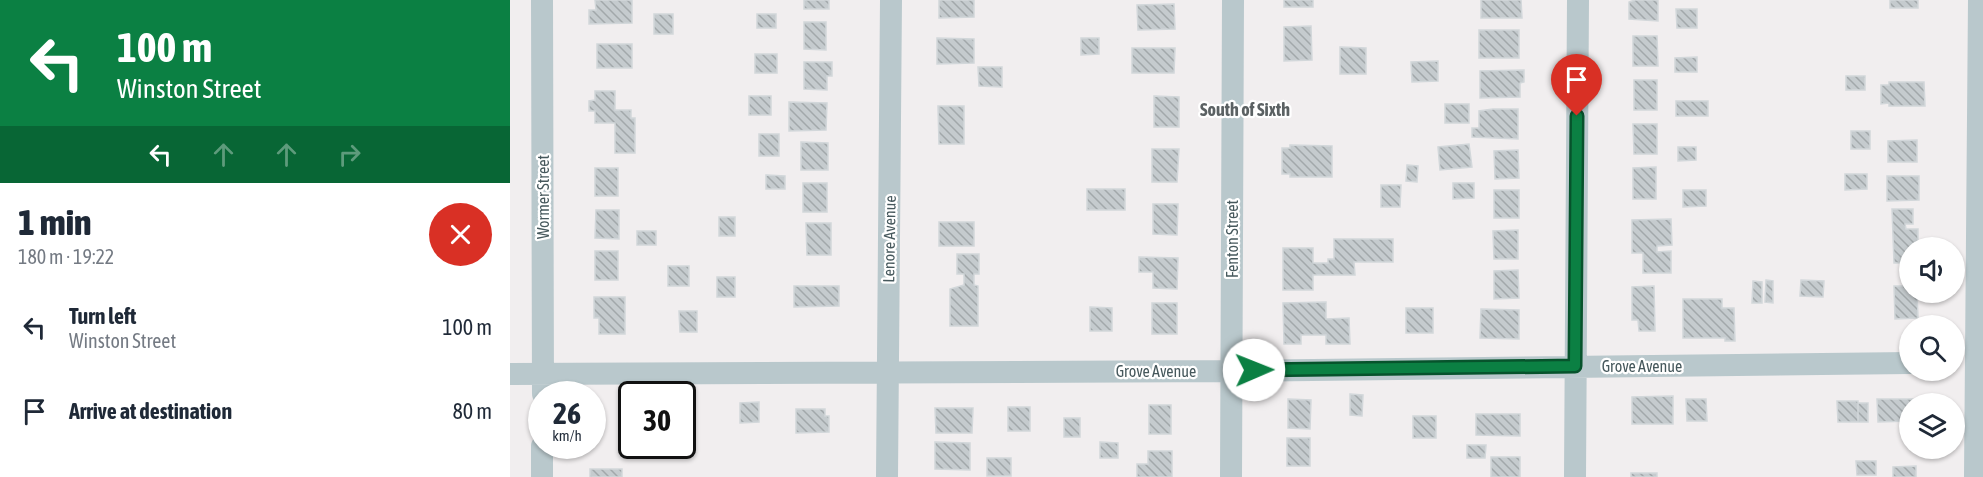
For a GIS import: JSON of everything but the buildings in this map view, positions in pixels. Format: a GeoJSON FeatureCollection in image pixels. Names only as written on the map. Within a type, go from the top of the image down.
{"type":"FeatureCollection","features":[{"type":"Feature","properties":{"kind":"street","name":"Wormer Street"},"geometry":{"type":"LineString","coordinates":[[542,0],[543,381]]}},
{"type":"Feature","properties":{"kind":"street","name":"Lenore Avenue"},"geometry":{"type":"LineString","coordinates":[[887,477],[891,0]]}},
{"type":"Feature","properties":{"kind":"street","name":"Fenton Street"},"geometry":{"type":"LineString","coordinates":[[1231,477],[1233,0]]}},
{"type":"Feature","properties":{"kind":"street"},"geometry":{"type":"LineString","coordinates":[[1575,477],[1578,0]]}},
{"type":"Feature","properties":{"kind":"street"},"geometry":{"type":"LineString","coordinates":[[1975,477],[1971,363],[1979,0]]}},
{"type":"Feature","properties":{"kind":"street","name":"Grove Avenue"},"geometry":{"type":"LineString","coordinates":[[606,382],[888,373],[1899,363]]}},
{"type":"Feature","properties":{"kind":"street","name":"Grove Avenue"},"geometry":{"type":"LineString","coordinates":[[510,374],[533,381]]}},
{"type":"Feature","properties":{"kind":"street"},"geometry":{"type":"LineString","coordinates":[[542,459],[542,477]]}},
{"type":"Feature","properties":{"kind":"district","name":"South of Sixth"},"geometry":{"type":"Point","coordinates":[1245,110]}},
{"type":"Feature","properties":{"kind":"route"},"geometry":{"type":"LineString","coordinates":[[1254,370],[1575,366],[1577,116]]}}]}
